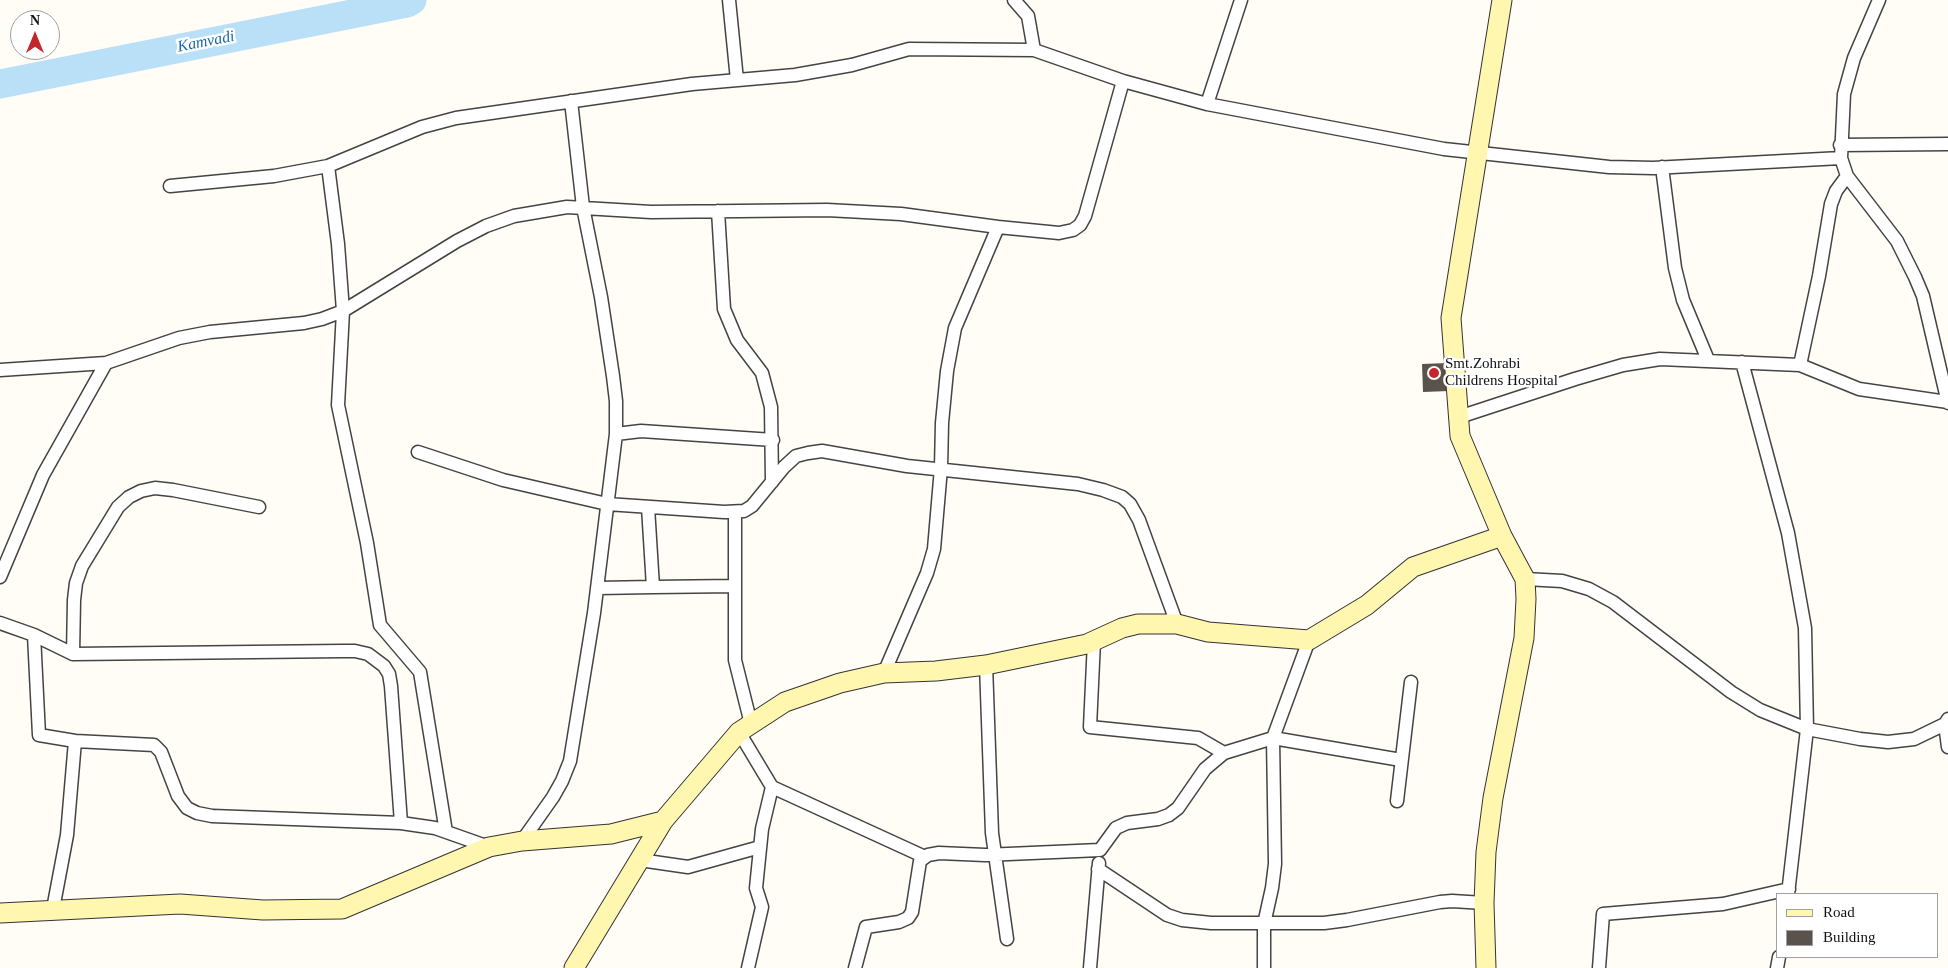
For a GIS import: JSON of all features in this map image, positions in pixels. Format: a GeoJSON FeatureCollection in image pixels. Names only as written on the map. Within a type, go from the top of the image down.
{"type":"FeatureCollection","features":[{"type":"Feature","properties":{"kind":"street"},"geometry":{"type":"LineString","coordinates":[[728,0],[737,80]]}},
{"type":"Feature","properties":{"kind":"street"},"geometry":{"type":"LineString","coordinates":[[1014,0],[1028,16],[1034,50]]}},
{"type":"Feature","properties":{"kind":"street"},"geometry":{"type":"LineString","coordinates":[[1207,104],[1241,0]]}},
{"type":"Feature","properties":{"kind":"street"},"geometry":{"type":"LineString","coordinates":[[1486,968],[1484,903],[1486,852],[1493,798],[1524,638],[1525,579],[1502,536],[1460,436],[1451,318],[1502,0]]}},
{"type":"Feature","properties":{"kind":"street"},"geometry":{"type":"LineString","coordinates":[[1458,417],[1623,365],[1660,359],[1800,365],[1860,389],[1948,402],[1923,296],[1915,277],[1897,241],[1847,176],[1841,158],[1840,144],[1844,94],[1854,58],[1879,0]]}},
{"type":"Feature","properties":{"kind":"street"},"geometry":{"type":"LineString","coordinates":[[170,186],[274,176],[328,166],[422,127],[456,118],[692,84],[805,74],[852,65],[909,49],[1034,50],[1123,81],[1207,104],[1444,149],[1608,167],[1662,168],[1841,158]]}},
{"type":"Feature","properties":{"kind":"street"},"geometry":{"type":"LineString","coordinates":[[0,370],[106,363],[179,338],[210,332],[304,323],[342,311],[457,241],[486,226],[514,216],[567,207],[651,212],[827,210],[901,214],[1059,233],[1073,230],[1080,225],[1086,216],[1123,81]]}},
{"type":"Feature","properties":{"kind":"street"},"geometry":{"type":"LineString","coordinates":[[522,842],[554,797],[570,761],[598,588],[616,434],[616,401],[612,366],[583,207],[572,101]]}},
{"type":"Feature","properties":{"kind":"street"},"geometry":{"type":"LineString","coordinates":[[1840,144],[1948,144]]}},
{"type":"Feature","properties":{"kind":"street"},"geometry":{"type":"LineString","coordinates":[[328,166],[338,244],[342,311],[338,405],[367,542],[380,625],[420,672],[446,832]]}},
{"type":"Feature","properties":{"kind":"street"},"geometry":{"type":"LineString","coordinates":[[1662,168],[1675,268],[1683,300],[1708,360]]}},
{"type":"Feature","properties":{"kind":"street"},"geometry":{"type":"LineString","coordinates":[[1800,365],[1819,276],[1831,204],[1836,191],[1847,176]]}},
{"type":"Feature","properties":{"kind":"street"},"geometry":{"type":"LineString","coordinates":[[718,211],[724,309],[737,340],[762,373],[771,407],[773,440],[772,482]]}},
{"type":"Feature","properties":{"kind":"street"},"geometry":{"type":"LineString","coordinates":[[884,673],[934,549],[941,468],[942,423],[947,371],[955,328],[998,227]]}},
{"type":"Feature","properties":{"kind":"street"},"geometry":{"type":"LineString","coordinates":[[1742,362],[1788,533],[1805,628],[1807,729],[1788,892]]}},
{"type":"Feature","properties":{"kind":"street"},"geometry":{"type":"LineString","coordinates":[[0,577],[43,475],[106,363]]}},
{"type":"Feature","properties":{"kind":"street"},"geometry":{"type":"LineString","coordinates":[[616,434],[641,431],[773,440]]}},
{"type":"Feature","properties":{"kind":"street"},"geometry":{"type":"LineString","coordinates":[[418,452],[503,480],[607,504],[735,512],[744,511],[752,506],[784,467],[796,456],[808,452],[822,452],[907,466],[941,468],[1078,484],[1122,497],[1130,504],[1139,520],[1176,624]]}},
{"type":"Feature","properties":{"kind":"street"},"geometry":{"type":"LineString","coordinates":[[73,654],[76,583],[82,566],[118,507],[128,497],[141,491],[155,488],[259,507]]}},
{"type":"Feature","properties":{"kind":"street"},"geometry":{"type":"LineString","coordinates":[[648,507],[653,587]]}},
{"type":"Feature","properties":{"kind":"street"},"geometry":{"type":"LineString","coordinates":[[735,512],[735,660],[745,728],[772,787],[762,829],[756,888],[762,907],[748,968]]}},
{"type":"Feature","properties":{"kind":"street"},"geometry":{"type":"LineString","coordinates":[[574,968],[663,821],[745,728],[786,702],[840,683],[884,673],[936,671],[986,665],[1094,641],[1122,628],[1138,624],[1176,624],[1208,632],[1309,640],[1367,605],[1413,567],[1502,536]]}},
{"type":"Feature","properties":{"kind":"street"},"geometry":{"type":"LineString","coordinates":[[1525,579],[1562,581],[1589,589],[1613,602],[1731,692],[1760,710],[1807,729],[1860,740],[1888,742],[1914,739],[1947,721],[1948,747]]}},
{"type":"Feature","properties":{"kind":"street"},"geometry":{"type":"LineString","coordinates":[[598,588],[735,586]]}},
{"type":"Feature","properties":{"kind":"street"},"geometry":{"type":"LineString","coordinates":[[0,623],[34,635],[73,654],[355,651],[368,654],[384,666],[389,674],[402,823]]}},
{"type":"Feature","properties":{"kind":"street"},"geometry":{"type":"LineString","coordinates":[[34,635],[40,736],[75,741],[154,745],[161,752],[178,796],[187,808],[197,813],[212,816],[402,823],[446,832],[489,847]]}},
{"type":"Feature","properties":{"kind":"street"},"geometry":{"type":"LineString","coordinates":[[1264,968],[1264,924],[1275,864],[1273,738],[1309,640]]}},
{"type":"Feature","properties":{"kind":"street"},"geometry":{"type":"LineString","coordinates":[[1094,641],[1090,727],[1198,738],[1224,753]]}},
{"type":"Feature","properties":{"kind":"street"},"geometry":{"type":"LineString","coordinates":[[986,665],[992,833],[1007,939]]}},
{"type":"Feature","properties":{"kind":"street"},"geometry":{"type":"LineString","coordinates":[[1397,801],[1411,682]]}},
{"type":"Feature","properties":{"kind":"street"},"geometry":{"type":"LineString","coordinates":[[1090,968],[1100,850],[1116,828],[1127,823],[1158,819],[1169,815],[1178,808],[1205,769],[1224,753],[1273,738],[1401,760]]}},
{"type":"Feature","properties":{"kind":"street"},"geometry":{"type":"LineString","coordinates":[[53,909],[67,834],[75,741]]}},
{"type":"Feature","properties":{"kind":"street"},"geometry":{"type":"LineString","coordinates":[[772,787],[831,812],[925,857]]}},
{"type":"Feature","properties":{"kind":"street"},"geometry":{"type":"LineString","coordinates":[[0,913],[180,904],[263,910],[342,909],[489,847],[611,834],[663,821]]}},
{"type":"Feature","properties":{"kind":"street"},"geometry":{"type":"LineString","coordinates":[[640,860],[688,867],[760,847]]}},
{"type":"Feature","properties":{"kind":"street"},"geometry":{"type":"LineString","coordinates":[[854,968],[866,927],[898,922],[908,918],[912,912],[920,861],[928,854],[996,854],[1100,850]]}},
{"type":"Feature","properties":{"kind":"street"},"geometry":{"type":"LineString","coordinates":[[1098,869],[1154,908],[1182,920],[1264,924],[1324,923],[1446,901],[1484,903]]}},
{"type":"Feature","properties":{"kind":"street"},"geometry":{"type":"LineString","coordinates":[[1599,968],[1604,914],[1723,904],[1776,894]]}},
{"type":"Feature","properties":{"kind":"building"},"geometry":{"type":"Polygon","coordinates":[[[1448,363],[1449,391],[1423,392],[1422,364],[1448,363]]]}},
{"type":"Feature","properties":{"kind":"waterway","name":"Kamvadi"},"geometry":{"type":"LineString","coordinates":[[0,84],[407,3],[412,0]]}},
{"type":"Feature","properties":{"kind":"place","name":"Smt.Zohrabi Childrens Hospital"},"geometry":{"type":"Point","coordinates":[1434,373]}}]}
